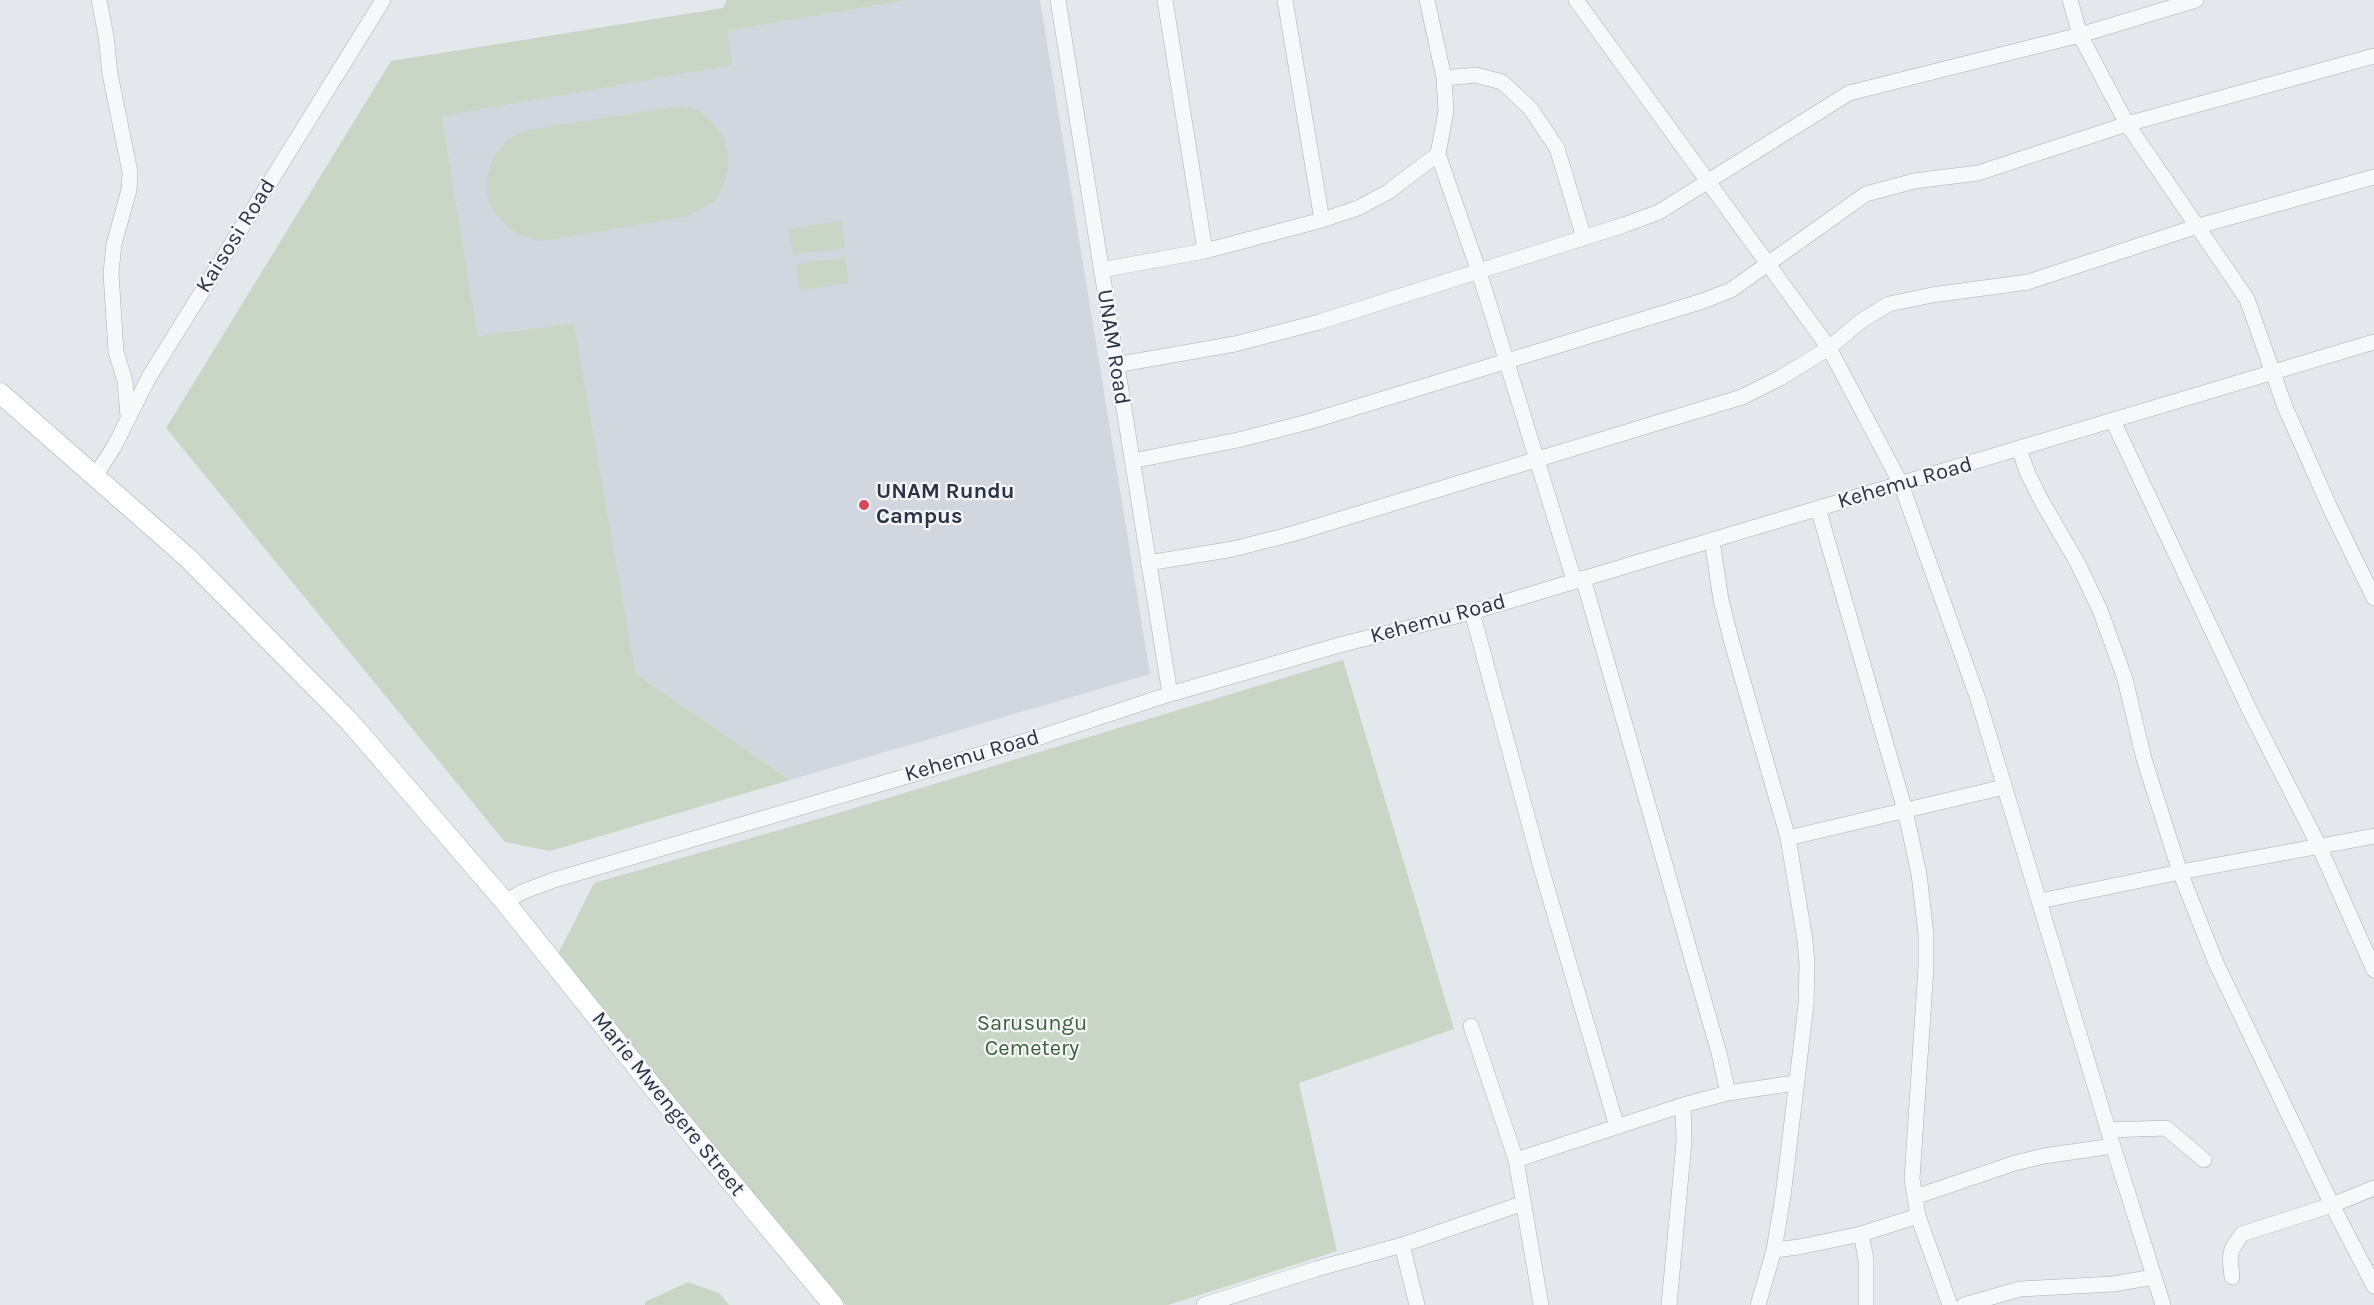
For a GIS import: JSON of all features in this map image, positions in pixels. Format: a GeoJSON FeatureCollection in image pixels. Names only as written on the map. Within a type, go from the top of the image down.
{"type":"FeatureCollection","features":[{"type":"Feature","properties":{"kind":"main road","name":"Marie Mwengere Street"},"geometry":{"type":"LineString","coordinates":[[0,393],[188,558],[350,722],[505,902],[660,1096],[833,1305]]}},
{"type":"Feature","properties":{"kind":"street"},"geometry":{"type":"LineString","coordinates":[[99,0],[110,74],[130,172],[129,190],[114,244],[111,273],[116,352],[124,381],[128,416]]}},
{"type":"Feature","properties":{"kind":"street","name":"Kaisosi Road"},"geometry":{"type":"LineString","coordinates":[[95,476],[114,447],[149,377],[383,0]]}},
{"type":"Feature","properties":{"kind":"street","name":"UNAM Road"},"geometry":{"type":"LineString","coordinates":[[1058,0],[1115,365],[1170,694]]}},
{"type":"Feature","properties":{"kind":"street"},"geometry":{"type":"LineString","coordinates":[[1165,0],[1205,251]]}},
{"type":"Feature","properties":{"kind":"street"},"geometry":{"type":"LineString","coordinates":[[1285,0],[1322,220]]}},
{"type":"Feature","properties":{"kind":"street"},"geometry":{"type":"LineString","coordinates":[[1427,0],[1444,78],[1446,111],[1438,154],[1479,272],[1537,459],[1578,579],[1728,1093]]}},
{"type":"Feature","properties":{"kind":"street"},"geometry":{"type":"LineString","coordinates":[[1576,0],[1706,182],[1829,348],[1901,484],[1975,688],[2163,1305]]}},
{"type":"Feature","properties":{"kind":"street"},"geometry":{"type":"LineString","coordinates":[[2070,0],[2080,35],[2127,124],[2195,227],[2247,299],[2285,407],[2374,598]]}},
{"type":"Feature","properties":{"kind":"street"},"geometry":{"type":"LineString","coordinates":[[1115,365],[1235,344],[1319,322],[1584,238],[1659,212],[1849,93],[2080,35],[2196,0]]}},
{"type":"Feature","properties":{"kind":"street"},"geometry":{"type":"LineString","coordinates":[[1132,461],[1238,441],[1308,422],[1703,301],[1731,290],[1767,262],[1866,194],[1914,181],[1978,173],[2127,124],[2374,56]]}},
{"type":"Feature","properties":{"kind":"street"},"geometry":{"type":"LineString","coordinates":[[1444,78],[1476,75],[1502,82],[1530,108],[1557,148],[1584,238]]}},
{"type":"Feature","properties":{"kind":"street"},"geometry":{"type":"LineString","coordinates":[[1101,270],[1205,251],[1322,220],[1358,208],[1388,192],[1438,154]]}},
{"type":"Feature","properties":{"kind":"street"},"geometry":{"type":"LineString","coordinates":[[1148,563],[1233,549],[1292,534],[1742,397],[1780,378],[1829,348],[1861,321],[1889,304],[2028,282],[2195,227],[2374,177]]}},
{"type":"Feature","properties":{"kind":"street","name":"Kehemu Road"},"geometry":{"type":"LineString","coordinates":[[505,902],[522,892],[554,880],[1043,736],[1170,694],[1343,644],[1472,612],[2374,342]]}},
{"type":"Feature","properties":{"kind":"street"},"geometry":{"type":"LineString","coordinates":[[2113,421],[2250,711],[2319,846],[2374,970]]}},
{"type":"Feature","properties":{"kind":"street"},"geometry":{"type":"LineString","coordinates":[[2019,449],[2037,492],[2077,562],[2100,610],[2125,679],[2145,759],[2180,872],[2216,963],[2332,1205],[2374,1286]]}},
{"type":"Feature","properties":{"kind":"street"},"geometry":{"type":"LineString","coordinates":[[1818,508],[1905,810],[1919,874],[1926,935],[1926,967],[1912,1179],[1918,1216],[1950,1305]]}},
{"type":"Feature","properties":{"kind":"street"},"geometry":{"type":"LineString","coordinates":[[1712,540],[1721,600],[1732,643],[1788,837],[1807,964],[1806,1005],[1783,1196],[1774,1250],[1758,1305]]}},
{"type":"Feature","properties":{"kind":"street"},"geometry":{"type":"LineString","coordinates":[[1472,612],[1542,871],[1617,1127]]}},
{"type":"Feature","properties":{"kind":"street"},"geometry":{"type":"LineString","coordinates":[[1788,837],[2004,787]]}},
{"type":"Feature","properties":{"kind":"street"},"geometry":{"type":"LineString","coordinates":[[2040,901],[2374,836]]}},
{"type":"Feature","properties":{"kind":"street"},"geometry":{"type":"LineString","coordinates":[[1471,1026],[1516,1160],[1541,1305]]}},
{"type":"Feature","properties":{"kind":"street"},"geometry":{"type":"LineString","coordinates":[[1516,1160],[1683,1105],[1728,1093],[1795,1083]]}},
{"type":"Feature","properties":{"kind":"street"},"geometry":{"type":"LineString","coordinates":[[1669,1305],[1684,1143],[1683,1105]]}},
{"type":"Feature","properties":{"kind":"street"},"geometry":{"type":"LineString","coordinates":[[2108,1130],[2166,1128],[2204,1160]]}},
{"type":"Feature","properties":{"kind":"street"},"geometry":{"type":"LineString","coordinates":[[1915,1197],[2015,1163],[2044,1156],[2113,1146]]}},
{"type":"Feature","properties":{"kind":"street"},"geometry":{"type":"LineString","coordinates":[[2232,1276],[2230,1259],[2232,1249],[2242,1234],[2332,1205],[2374,1188]]}},
{"type":"Feature","properties":{"kind":"street"},"geometry":{"type":"LineString","coordinates":[[1213,1304],[1316,1269],[1402,1245],[1524,1203]]}},
{"type":"Feature","properties":{"kind":"street"},"geometry":{"type":"LineString","coordinates":[[1774,1250],[1861,1234],[1918,1216]]}},
{"type":"Feature","properties":{"kind":"street"},"geometry":{"type":"LineString","coordinates":[[1861,1234],[1867,1275],[1866,1305]]}},
{"type":"Feature","properties":{"kind":"street"},"geometry":{"type":"LineString","coordinates":[[1402,1245],[1418,1305]]}},
{"type":"Feature","properties":{"kind":"street"},"geometry":{"type":"LineString","coordinates":[[1964,1305],[2020,1289],[2114,1284],[2154,1277]]}},
{"type":"Feature","properties":{"kind":"shaded area","name":"UNAM Rundu Campus"},"geometry":{"type":"Polygon","coordinates":[[[906,0],[1040,0],[1150,674],[790,780],[636,674],[574,323],[478,336],[442,115],[731,65],[726,31],[906,0]]]}},
{"type":"Feature","properties":{"kind":"green space"},"geometry":{"type":"Polygon","coordinates":[[[727,0],[906,0],[727,31],[732,65],[442,116],[478,336],[574,323],[636,674],[790,780],[550,851],[505,842],[166,428],[391,61],[723,8],[727,0]]]}},
{"type":"Feature","properties":{"kind":"green space"},"geometry":{"type":"Polygon","coordinates":[[[680,106],[698,110],[714,124],[724,138],[728,156],[728,171],[723,186],[713,202],[688,216],[542,241],[520,236],[493,211],[487,195],[487,176],[493,158],[508,139],[527,130],[680,106]]]}},
{"type":"Feature","properties":{"kind":"green space"},"geometry":{"type":"Polygon","coordinates":[[[841,221],[845,248],[793,255],[789,229],[841,221]]]}},
{"type":"Feature","properties":{"kind":"green space"},"geometry":{"type":"Polygon","coordinates":[[[845,257],[849,283],[800,290],[796,264],[845,257]]]}},
{"type":"Feature","properties":{"kind":"green space","name":"Sarusungu Cemetery"},"geometry":{"type":"Polygon","coordinates":[[[1343,660],[1454,1029],[1299,1083],[1337,1251],[1168,1305],[846,1305],[556,958],[594,883],[835,814],[1343,660]]]}},
{"type":"Feature","properties":{"kind":"green space"},"geometry":{"type":"Polygon","coordinates":[[[688,1282],[719,1293],[729,1305],[645,1305],[645,1302],[688,1282]]]}},
{"type":"Feature","properties":{"kind":"place","name":"UNAM Rundu Campus"},"geometry":{"type":"Point","coordinates":[864,505]}}]}
